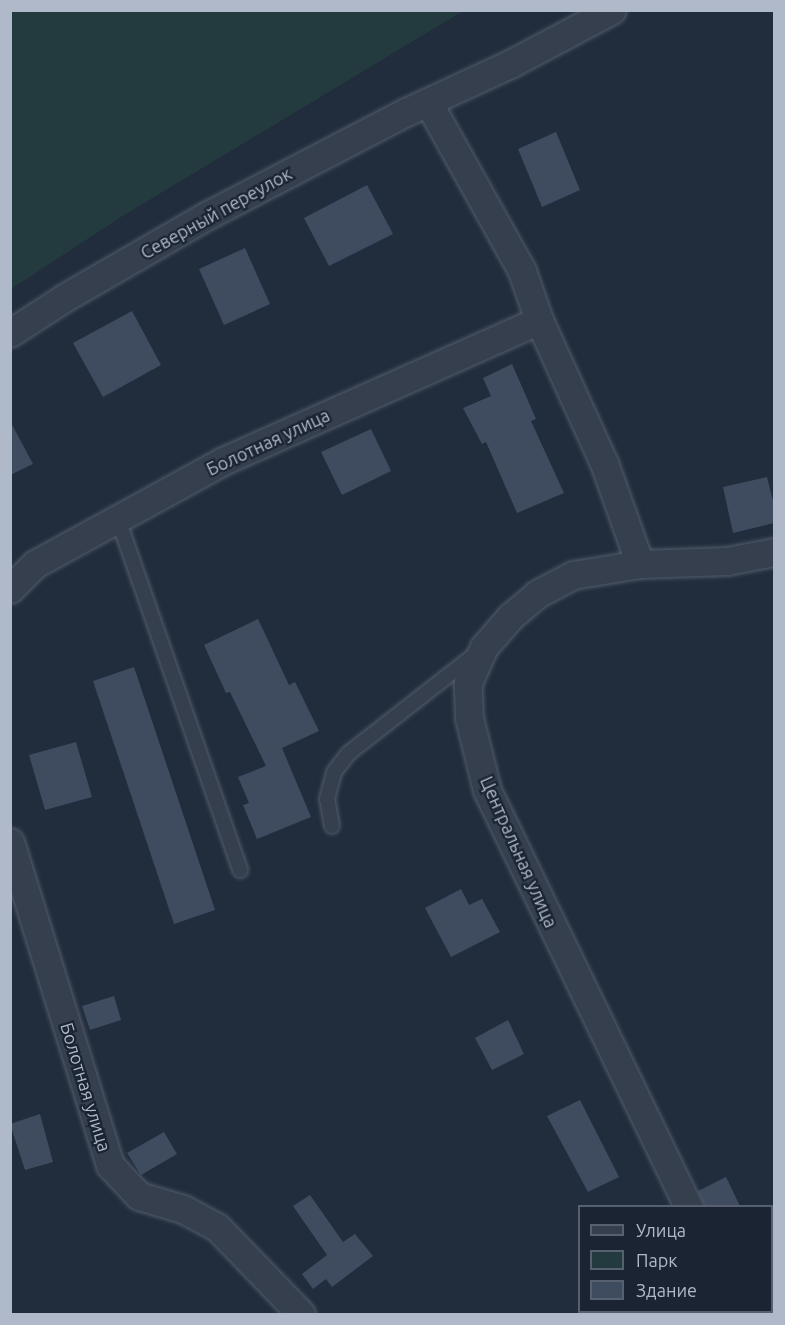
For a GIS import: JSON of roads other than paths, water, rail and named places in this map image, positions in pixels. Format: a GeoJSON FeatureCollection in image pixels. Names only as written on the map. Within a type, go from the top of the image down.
{"type":"FeatureCollection","features":[{"type":"Feature","properties":{"kind":"street","name":"Северный переулок"},"geometry":{"type":"LineString","coordinates":[[10,333],[64,298],[208,215],[428,102],[510,64],[612,10]]}},
{"type":"Feature","properties":{"kind":"street"},"geometry":{"type":"LineString","coordinates":[[428,102],[522,271],[539,320],[604,463],[640,564]]}},
{"type":"Feature","properties":{"kind":"street","name":"Болотная улица"},"geometry":{"type":"LineString","coordinates":[[10,589],[35,564],[223,461],[539,320]]}},
{"type":"Feature","properties":{"kind":"street","name":"Центральная улица"},"geometry":{"type":"LineString","coordinates":[[688,1205],[487,790],[469,718],[468,683],[484,647],[510,617],[537,594],[573,575],[640,564],[728,561],[774,552]]}},
{"type":"Feature","properties":{"kind":"street","name":"Болотная улица"},"geometry":{"type":"LineString","coordinates":[[10,842],[110,1165],[139,1196],[183,1209],[218,1227],[301,1314]]}},
{"type":"Feature","properties":{"kind":"lane"},"geometry":{"type":"LineString","coordinates":[[118,519],[240,870]]}},
{"type":"Feature","properties":{"kind":"lane"},"geometry":{"type":"LineString","coordinates":[[332,826],[327,800],[334,772],[349,753],[421,699],[484,647]]}}]}
